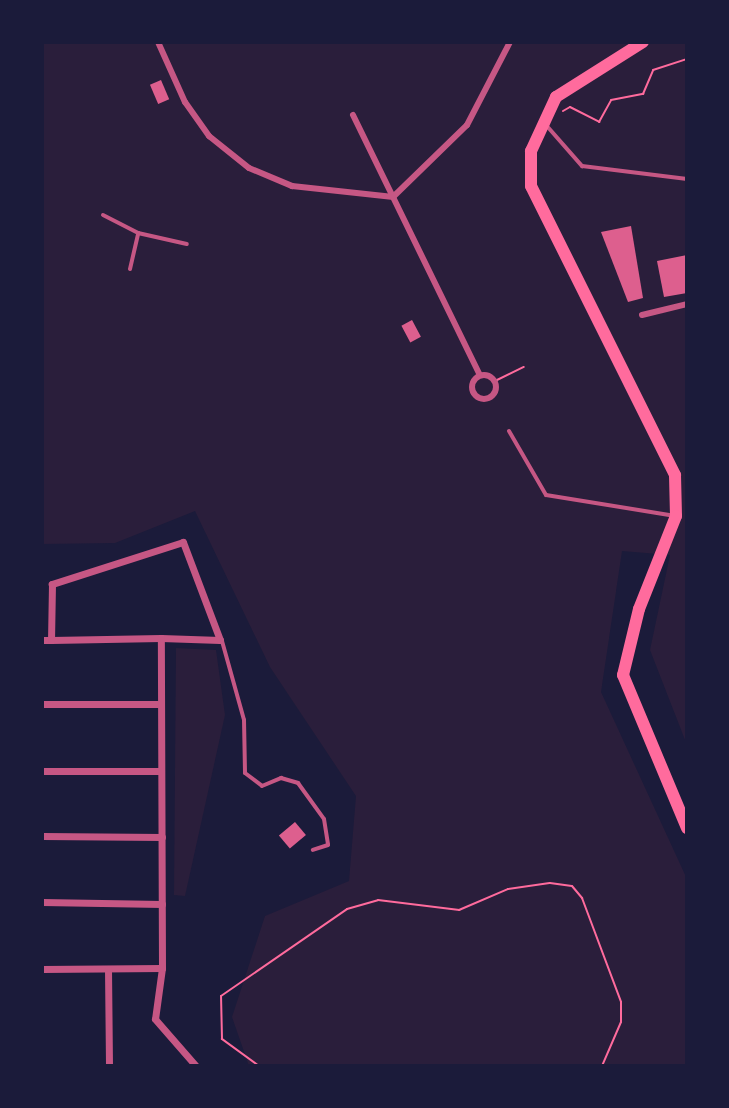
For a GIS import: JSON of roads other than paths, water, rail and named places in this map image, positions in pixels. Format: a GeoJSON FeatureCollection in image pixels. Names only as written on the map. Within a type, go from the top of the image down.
{"type":"FeatureCollection","features":[{"type":"Feature","properties":{"kind":"main road"},"geometry":{"type":"LineString","coordinates":[[643,42],[556,97],[540,122],[531,151],[538,209],[675,475],[676,516],[639,609],[623,675],[687,828]]}},
{"type":"Feature","properties":{"kind":"street"},"geometry":{"type":"LineString","coordinates":[[158,42],[185,102],[209,136],[249,168],[292,186],[393,197]]}},
{"type":"Feature","properties":{"kind":"street"},"geometry":{"type":"LineString","coordinates":[[393,197],[467,125],[510,42]]}},
{"type":"Feature","properties":{"kind":"street"},"geometry":{"type":"LineString","coordinates":[[353,115],[480,375],[495,381],[494,395],[480,399],[471,387],[480,375]]}},
{"type":"Feature","properties":{"kind":"street"},"geometry":{"type":"LineString","coordinates":[[642,315],[687,304]]}},
{"type":"Feature","properties":{"kind":"street"},"geometry":{"type":"LineString","coordinates":[[42,640],[51,640],[161,638],[220,640],[183,542],[52,584],[51,640]]}},
{"type":"Feature","properties":{"kind":"street"},"geometry":{"type":"LineString","coordinates":[[161,638],[162,968],[155,1019],[196,1066]]}},
{"type":"Feature","properties":{"kind":"street"},"geometry":{"type":"LineString","coordinates":[[42,704],[161,704]]}},
{"type":"Feature","properties":{"kind":"street"},"geometry":{"type":"LineString","coordinates":[[42,771],[161,771]]}},
{"type":"Feature","properties":{"kind":"street"},"geometry":{"type":"LineString","coordinates":[[42,836],[162,837]]}},
{"type":"Feature","properties":{"kind":"street"},"geometry":{"type":"LineString","coordinates":[[42,902],[162,904]]}},
{"type":"Feature","properties":{"kind":"street"},"geometry":{"type":"LineString","coordinates":[[42,969],[162,968]]}},
{"type":"Feature","properties":{"kind":"street"},"geometry":{"type":"LineString","coordinates":[[108,969],[109,1066]]}},
{"type":"Feature","properties":{"kind":"lane"},"geometry":{"type":"LineString","coordinates":[[540,122],[582,166],[687,179]]}},
{"type":"Feature","properties":{"kind":"lane"},"geometry":{"type":"LineString","coordinates":[[103,215],[138,233],[187,244]]}},
{"type":"Feature","properties":{"kind":"lane"},"geometry":{"type":"LineString","coordinates":[[130,269],[138,233]]}},
{"type":"Feature","properties":{"kind":"lane"},"geometry":{"type":"LineString","coordinates":[[509,431],[546,495],[676,516]]}},
{"type":"Feature","properties":{"kind":"lane"},"geometry":{"type":"LineString","coordinates":[[220,640],[227,644],[244,720],[245,773],[262,786],[281,778],[298,783],[324,819],[328,845],[313,850]]}}]}
